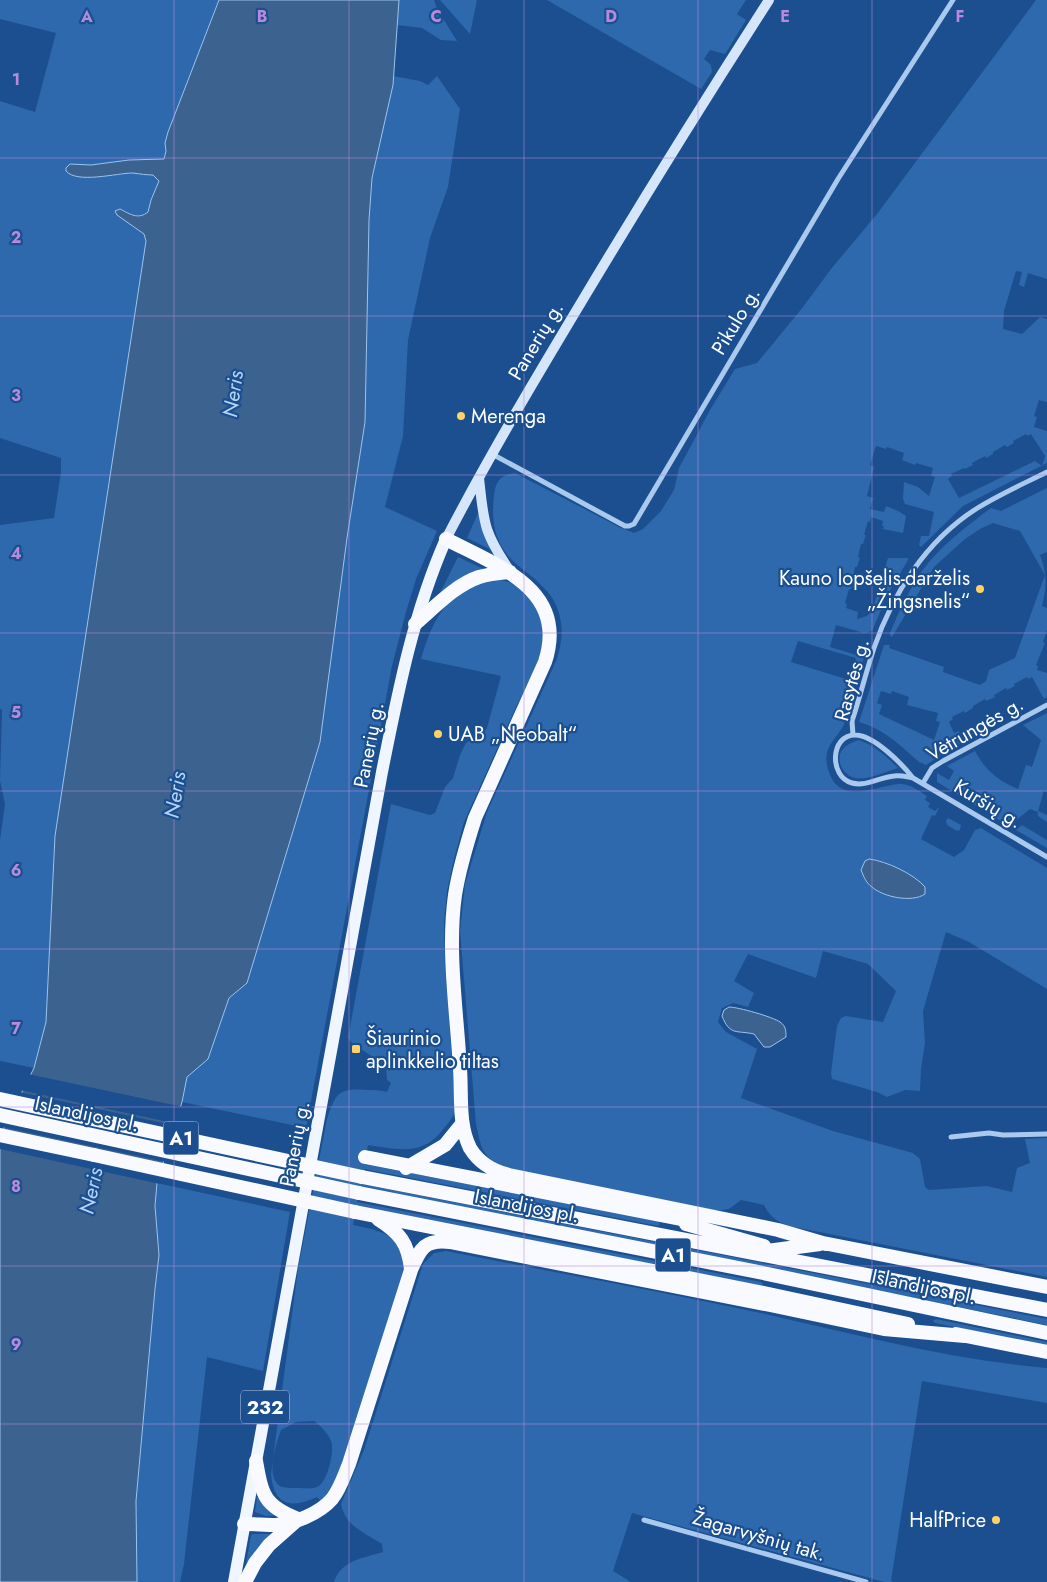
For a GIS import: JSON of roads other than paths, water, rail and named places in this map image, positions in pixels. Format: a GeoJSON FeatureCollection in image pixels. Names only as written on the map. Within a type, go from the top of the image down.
{"type":"FeatureCollection","features":[{"type":"Feature","properties":{"kind":"highway"},"geometry":{"type":"LineString","coordinates":[[446,540],[510,572],[530,588],[540,601],[548,620],[550,636],[544,662],[475,818],[455,895],[452,949],[462,1086],[462,1124],[470,1147],[483,1163],[509,1176],[778,1230],[826,1244]]}},
{"type":"Feature","properties":{"kind":"highway"},"geometry":{"type":"LineString","coordinates":[[415,624],[467,583],[490,574],[510,572]]}},
{"type":"Feature","properties":{"kind":"highway","name":"Islandijos pl."},"geometry":{"type":"LineString","coordinates":[[0,1099],[362,1177],[1047,1310]]}},
{"type":"Feature","properties":{"kind":"highway","name":"Islandijos pl."},"geometry":{"type":"LineString","coordinates":[[0,1115],[359,1193],[763,1273],[1047,1333]]}},
{"type":"Feature","properties":{"kind":"highway"},"geometry":{"type":"LineString","coordinates":[[382,1181],[403,1165],[427,1156],[445,1145],[462,1124]]}},
{"type":"Feature","properties":{"kind":"highway"},"geometry":{"type":"LineString","coordinates":[[0,1135],[355,1212],[759,1292],[1047,1352]]}},
{"type":"Feature","properties":{"kind":"highway"},"geometry":{"type":"LineString","coordinates":[[365,1157],[656,1215],[826,1244],[1047,1287]]}},
{"type":"Feature","properties":{"kind":"highway"},"geometry":{"type":"LineString","coordinates":[[372,1215],[399,1235],[406,1246],[411,1270]]}},
{"type":"Feature","properties":{"kind":"highway"},"geometry":{"type":"LineString","coordinates":[[656,1215],[836,1268]]}},
{"type":"Feature","properties":{"kind":"highway"},"geometry":{"type":"LineString","coordinates":[[244,1524],[276,1525],[298,1519],[321,1508],[332,1499],[340,1487],[411,1270],[423,1247],[430,1242],[439,1240],[450,1242],[884,1329],[965,1336]]}},
{"type":"Feature","properties":{"kind":"highway"},"geometry":{"type":"LineString","coordinates":[[755,1253],[826,1244]]}},
{"type":"Feature","properties":{"kind":"highway"},"geometry":{"type":"LineString","coordinates":[[759,1292],[986,1320]]}},
{"type":"Feature","properties":{"kind":"highway"},"geometry":{"type":"LineString","coordinates":[[256,1461],[260,1487],[266,1498],[284,1513],[298,1519]]}},
{"type":"Feature","properties":{"kind":"highway"},"geometry":{"type":"LineString","coordinates":[[245,1582],[258,1558],[269,1544],[298,1519]]}},
{"type":"Feature","properties":{"kind":"main road","name":"Panerių g."},"geometry":{"type":"LineString","coordinates":[[234,1582],[382,772],[400,683],[415,624],[432,572],[446,540],[491,454],[638,206],[769,0]]}},
{"type":"Feature","properties":{"kind":"main road"},"geometry":{"type":"LineString","coordinates":[[479,477],[487,530],[494,547],[510,572]]}},
{"type":"Feature","properties":{"kind":"street","name":"Pikulo g."},"geometry":{"type":"LineString","coordinates":[[491,454],[625,526],[634,524],[838,179],[953,0]]}},
{"type":"Feature","properties":{"kind":"street","name":"Rasytės g."},"geometry":{"type":"LineString","coordinates":[[853,735],[852,721],[878,637],[902,588],[921,558],[940,538],[975,510],[1047,472]]}},
{"type":"Feature","properties":{"kind":"street","name":"Vėtrungės g."},"geometry":{"type":"LineString","coordinates":[[923,783],[932,768],[943,760],[1047,705]]}},
{"type":"Feature","properties":{"kind":"street","name":"Kuršių g."},"geometry":{"type":"LineString","coordinates":[[913,778],[882,747],[869,739],[853,735],[844,740],[837,748],[835,758],[840,774],[852,783],[861,784],[893,776],[913,778],[1047,857]]}},
{"type":"Feature","properties":{"kind":"street"},"geometry":{"type":"LineString","coordinates":[[951,1137],[989,1133],[1002,1135],[1047,1134]]}},
{"type":"Feature","properties":{"kind":"street","name":"Žagarvyšnių tak."},"geometry":{"type":"LineString","coordinates":[[644,1520],[866,1582]]}},
{"type":"Feature","properties":{"kind":"water","name":"Neris"},"geometry":{"type":"Polygon","coordinates":[[[219,0],[399,0],[393,85],[372,178],[369,220],[365,422],[347,538],[320,742],[247,983],[229,998],[208,1059],[187,1077],[182,1102],[157,1183],[155,1206],[159,1255],[136,1501],[137,1582],[0,1582],[0,1136],[34,1068],[46,1022],[55,836],[146,241],[144,234],[117,215],[115,211],[120,209],[137,216],[148,212],[159,181],[153,175],[133,173],[79,177],[71,175],[66,171],[66,168],[70,164],[91,165],[129,160],[164,159],[168,132],[219,0]]]}},
{"type":"Feature","properties":{"kind":"water"},"geometry":{"type":"Polygon","coordinates":[[[869,859],[883,862],[907,873],[925,887],[925,894],[913,898],[898,898],[877,891],[867,882],[861,870],[865,861],[869,859]]]}},
{"type":"Feature","properties":{"kind":"water"},"geometry":{"type":"Polygon","coordinates":[[[729,1007],[747,1010],[776,1020],[785,1027],[786,1037],[770,1047],[764,1047],[754,1034],[734,1031],[728,1027],[722,1016],[724,1010],[729,1007]]]}},
{"type":"Feature","properties":{"kind":"place","name":"Merenga"},"geometry":{"type":"Point","coordinates":[461,416]}},
{"type":"Feature","properties":{"kind":"place","name":"Kauno lopšelis-darželis „Žingsnelis“"},"geometry":{"type":"Point","coordinates":[980,589]}},
{"type":"Feature","properties":{"kind":"place","name":"UAB „Neobalt“"},"geometry":{"type":"Point","coordinates":[438,734]}},
{"type":"Feature","properties":{"kind":"place","name":"Šiaurinio aplinkkelio tiltas"},"geometry":{"type":"Point","coordinates":[356,1049]}},
{"type":"Feature","properties":{"kind":"place","name":"HalfPrice"},"geometry":{"type":"Point","coordinates":[996,1520]}}]}
